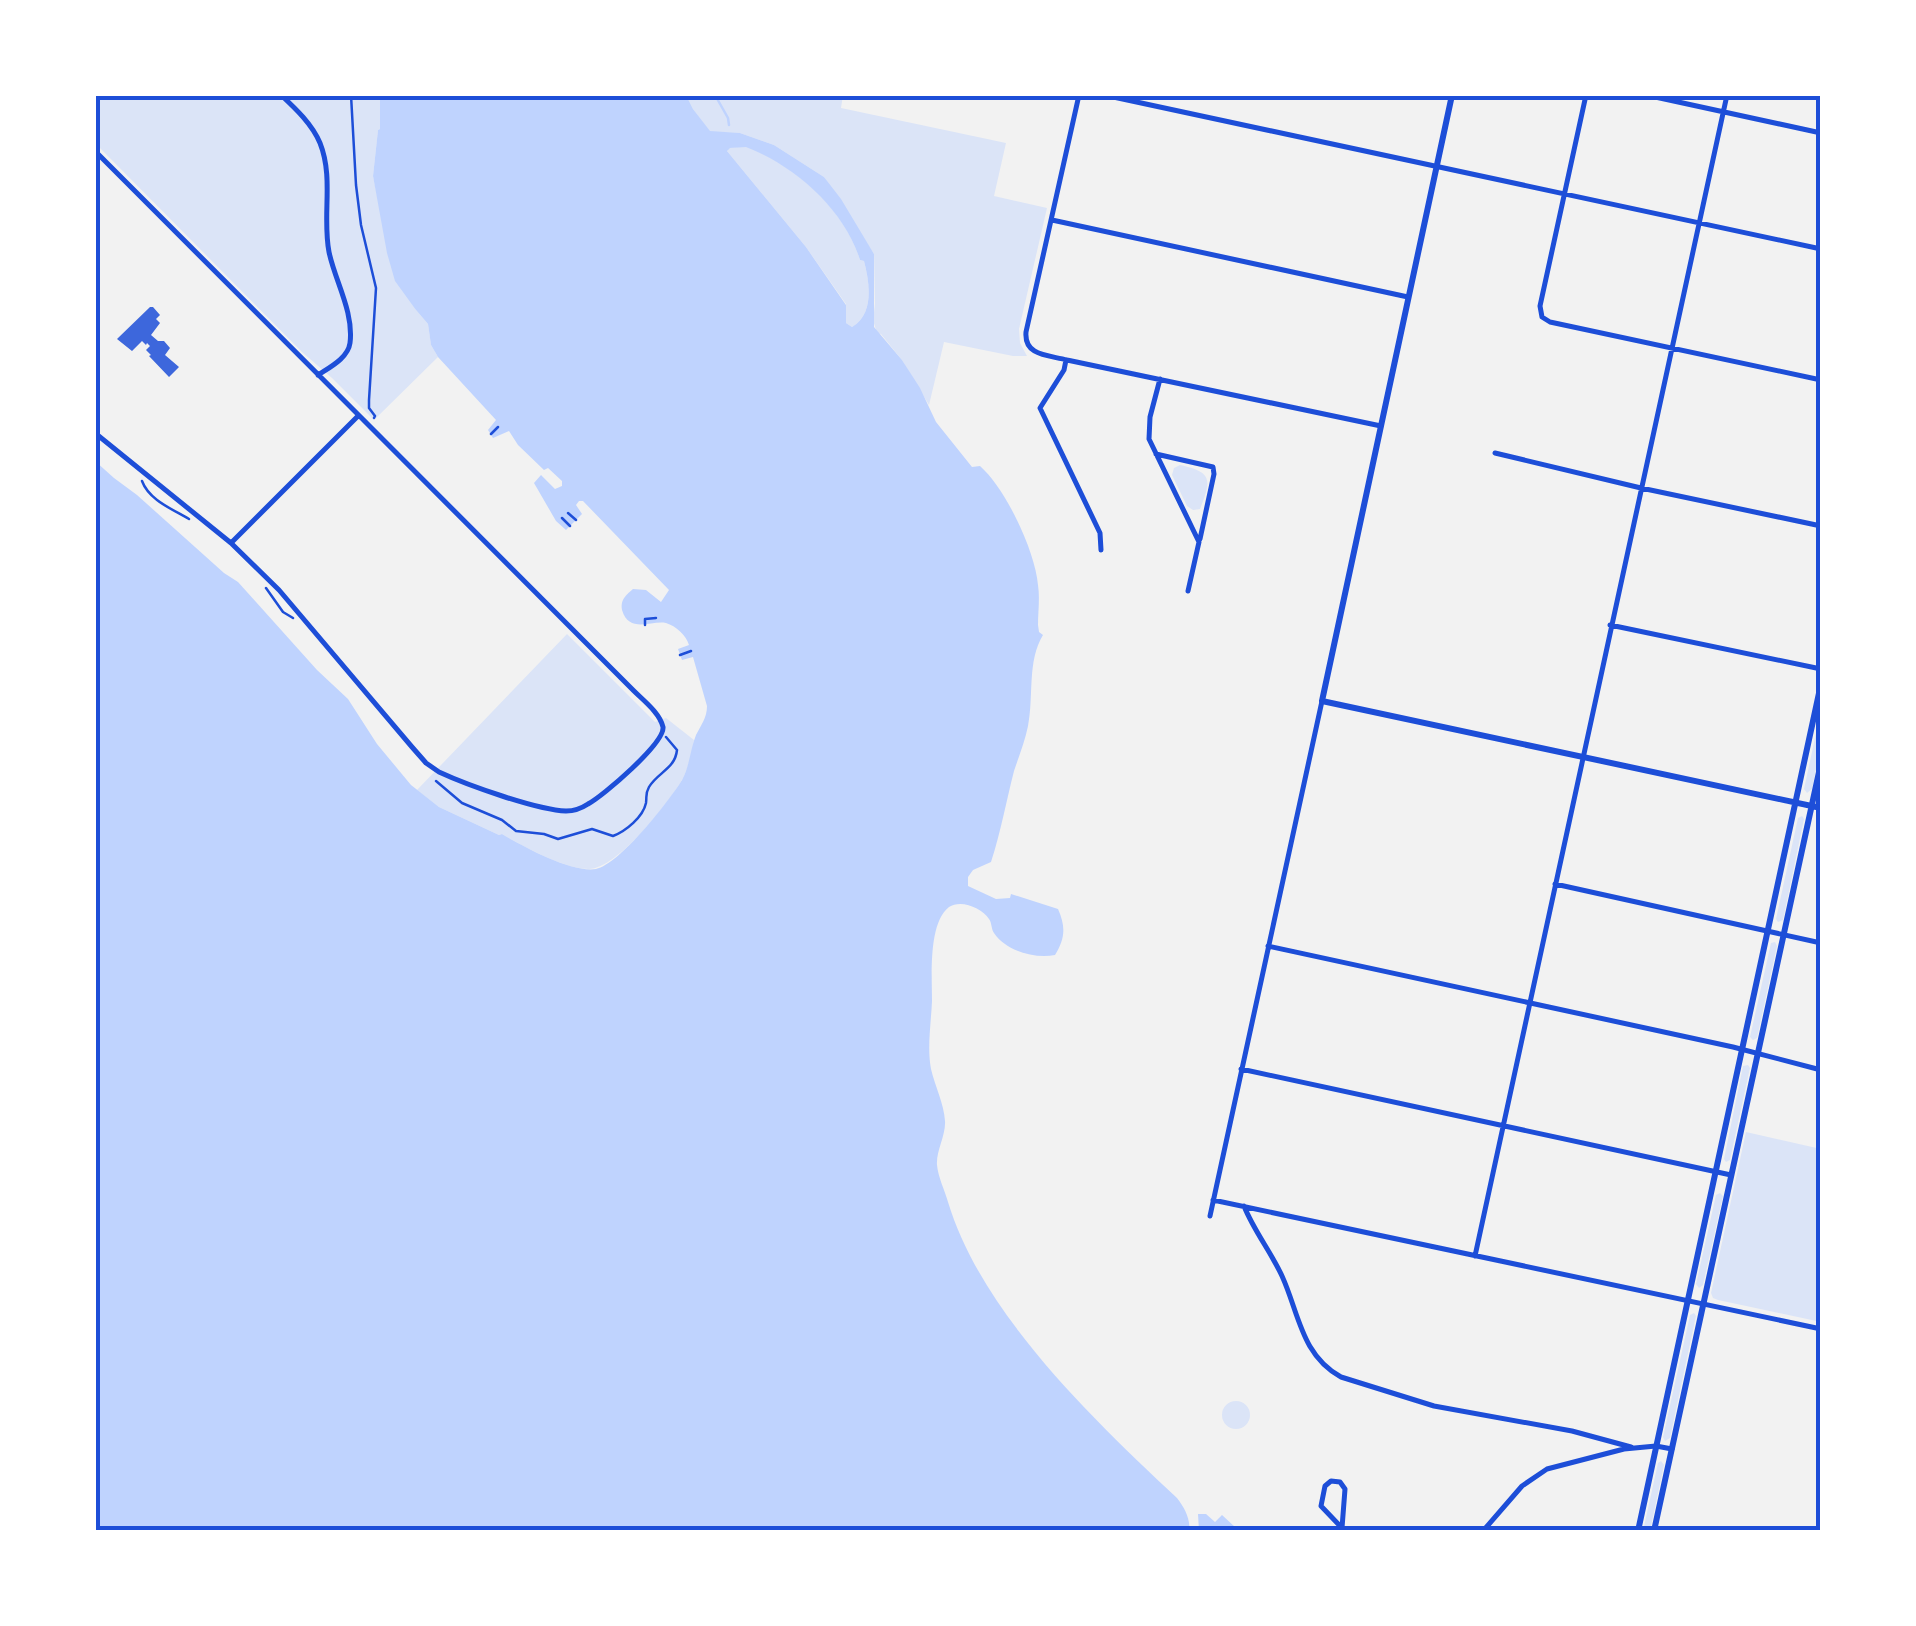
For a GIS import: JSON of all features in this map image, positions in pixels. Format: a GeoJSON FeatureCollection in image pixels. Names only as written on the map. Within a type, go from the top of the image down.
{"type":"FeatureCollection","features":[{"type":"Feature","properties":{"kind":"street"},"geometry":{"type":"LineString","coordinates":[[281,95],[307,121],[322,146],[327,175],[327,238],[348,323],[350,344],[344,356],[318,375]]}},
{"type":"Feature","properties":{"kind":"street"},"geometry":{"type":"LineString","coordinates":[[1078,95],[1026,332],[1027,346],[1037,353],[1066,360],[1381,426]]}},
{"type":"Feature","properties":{"kind":"street"},"geometry":{"type":"LineString","coordinates":[[1104,95],[1821,249]]}},
{"type":"Feature","properties":{"kind":"street"},"geometry":{"type":"LineString","coordinates":[[1210,1216],[1452,95]]}},
{"type":"Feature","properties":{"kind":"street"},"geometry":{"type":"LineString","coordinates":[[1586,95],[1540,306],[1542,317],[1550,322],[1821,380]]}},
{"type":"Feature","properties":{"kind":"street"},"geometry":{"type":"LineString","coordinates":[[1646,95],[1821,133]]}},
{"type":"Feature","properties":{"kind":"street"},"geometry":{"type":"LineString","coordinates":[[1474,1256],[1727,95]]}},
{"type":"Feature","properties":{"kind":"street"},"geometry":{"type":"LineString","coordinates":[[95,151],[634,690],[660,720],[660,738],[588,805],[570,811],[542,807],[435,770],[279,590],[231,543],[95,433]]}},
{"type":"Feature","properties":{"kind":"street"},"geometry":{"type":"LineString","coordinates":[[1052,220],[1408,296]]}},
{"type":"Feature","properties":{"kind":"street"},"geometry":{"type":"LineString","coordinates":[[1066,360],[1064,370],[1040,408],[1100,533],[1101,550]]}},
{"type":"Feature","properties":{"kind":"street"},"geometry":{"type":"LineString","coordinates":[[1160,379],[1148,426],[1150,440],[1200,542]]}},
{"type":"Feature","properties":{"kind":"street"},"geometry":{"type":"LineString","coordinates":[[231,543],[358,416]]}},
{"type":"Feature","properties":{"kind":"street"},"geometry":{"type":"LineString","coordinates":[[1156,454],[1213,467],[1188,591]]}},
{"type":"Feature","properties":{"kind":"street"},"geometry":{"type":"LineString","coordinates":[[1495,454],[1821,526]]}},
{"type":"Feature","properties":{"kind":"street"},"geometry":{"type":"LineString","coordinates":[[1610,624],[1821,669]]}},
{"type":"Feature","properties":{"kind":"street"},"geometry":{"type":"LineString","coordinates":[[1638,1531],[1821,684]]}},
{"type":"Feature","properties":{"kind":"street"},"geometry":{"type":"LineString","coordinates":[[1322,701],[1821,808]]}},
{"type":"Feature","properties":{"kind":"street"},"geometry":{"type":"LineString","coordinates":[[1654,1531],[1821,763]]}},
{"type":"Feature","properties":{"kind":"street"},"geometry":{"type":"LineString","coordinates":[[1554,884],[1821,942]]}},
{"type":"Feature","properties":{"kind":"street"},"geometry":{"type":"LineString","coordinates":[[1268,946],[1821,1070]]}},
{"type":"Feature","properties":{"kind":"street"},"geometry":{"type":"LineString","coordinates":[[1242,1069],[1732,1175]]}},
{"type":"Feature","properties":{"kind":"street"},"geometry":{"type":"LineString","coordinates":[[1213,1200],[1821,1329]]}},
{"type":"Feature","properties":{"kind":"street"},"geometry":{"type":"LineString","coordinates":[[1244,1206],[1281,1274],[1300,1329],[1314,1355],[1331,1371],[1434,1406],[1572,1431],[1631,1448]]}},
{"type":"Feature","properties":{"kind":"street"},"geometry":{"type":"LineString","coordinates":[[1482,1531],[1522,1486],[1540,1472],[1631,1448],[1672,1449]]}},
{"type":"Feature","properties":{"kind":"street"},"geometry":{"type":"LineString","coordinates":[[1331,1481],[1340,1482],[1345,1489],[1344,1529],[1321,1506],[1325,1486],[1331,1481]]}},
{"type":"Feature","properties":{"kind":"path"},"geometry":{"type":"LineString","coordinates":[[351,95],[361,225],[376,288],[368,400],[376,416],[367,424]]}},
{"type":"Feature","properties":{"kind":"path"},"geometry":{"type":"LineString","coordinates":[[491,434],[498,427]]}},
{"type":"Feature","properties":{"kind":"path"},"geometry":{"type":"LineString","coordinates":[[140,477],[151,495],[190,519]]}},
{"type":"Feature","properties":{"kind":"path"},"geometry":{"type":"LineString","coordinates":[[568,512],[576,520]]}},
{"type":"Feature","properties":{"kind":"path"},"geometry":{"type":"LineString","coordinates":[[562,518],[570,526]]}},
{"type":"Feature","properties":{"kind":"path"},"geometry":{"type":"LineString","coordinates":[[258,580],[283,612],[297,620]]}},
{"type":"Feature","properties":{"kind":"path"},"geometry":{"type":"LineString","coordinates":[[645,626],[644,619],[656,618]]}},
{"type":"Feature","properties":{"kind":"path"},"geometry":{"type":"LineString","coordinates":[[680,655],[691,651]]}},
{"type":"Feature","properties":{"kind":"path"},"geometry":{"type":"LineString","coordinates":[[431,776],[436,781],[452,778]]}},
{"type":"Feature","properties":{"kind":"shaded area"},"geometry":{"type":"Polygon","coordinates":[[[95,95],[380,95],[373,176],[383,224],[416,310],[428,324],[431,345],[438,357],[374,420],[95,143],[95,95]]]}},
{"type":"Feature","properties":{"kind":"shaded area"},"geometry":{"type":"Polygon","coordinates":[[[686,95],[843,95],[841,108],[1006,143],[994,196],[1047,208],[1019,329],[1020,343],[1027,356],[944,342],[929,405],[902,360],[877,333],[873,320],[874,254],[824,177],[774,145],[740,133],[710,132],[686,95]]]}},
{"type":"Feature","properties":{"kind":"shaded area"},"geometry":{"type":"Polygon","coordinates":[[[746,146],[782,165],[815,191],[853,241],[860,260],[864,261],[869,289],[864,314],[852,327],[846,323],[846,304],[806,247],[727,151],[746,146]]]}},
{"type":"Feature","properties":{"kind":"shaded area"},"geometry":{"type":"Polygon","coordinates":[[[1180,465],[1206,478],[1200,509],[1187,506],[1172,475],[1180,465]]]}},
{"type":"Feature","properties":{"kind":"shaded area"},"geometry":{"type":"Polygon","coordinates":[[[567,634],[655,722],[666,718],[694,740],[683,778],[655,817],[628,847],[601,866],[589,869],[568,865],[499,835],[439,807],[417,790],[567,634]]]}},
{"type":"Feature","properties":{"kind":"shaded area"},"geometry":{"type":"Polygon","coordinates":[[[1821,710],[1821,745],[1812,789],[1807,793],[1804,789],[1821,710]]]}},
{"type":"Feature","properties":{"kind":"shaded area"},"geometry":{"type":"Polygon","coordinates":[[[1802,816],[1783,920],[1778,922],[1798,818],[1802,816]]]}},
{"type":"Feature","properties":{"kind":"shaded area"},"geometry":{"type":"Polygon","coordinates":[[[1775,942],[1757,1038],[1753,1040],[1750,1037],[1771,943],[1775,942]]]}},
{"type":"Feature","properties":{"kind":"shaded area"},"geometry":{"type":"Polygon","coordinates":[[[1748,1065],[1730,1160],[1726,1162],[1743,1066],[1748,1065]]]}},
{"type":"Feature","properties":{"kind":"shaded area"},"geometry":{"type":"Polygon","coordinates":[[[1746,1132],[1821,1149],[1821,1322],[1718,1300],[1711,1293],[1746,1132]]]}},
{"type":"Feature","properties":{"kind":"shaded area"},"geometry":{"type":"Polygon","coordinates":[[[1716,1195],[1723,1196],[1703,1285],[1699,1288],[1696,1284],[1716,1195]]]}},
{"type":"Feature","properties":{"kind":"shaded area"},"geometry":{"type":"Polygon","coordinates":[[[1694,1313],[1670,1438],[1665,1441],[1690,1315],[1694,1313]]]}},
{"type":"Feature","properties":{"kind":"shaded area"},"geometry":{"type":"Polygon","coordinates":[[[1236,1401],[1246,1405],[1250,1415],[1246,1425],[1236,1429],[1226,1425],[1222,1415],[1226,1405],[1236,1401]]]}},
{"type":"Feature","properties":{"kind":"shaded area"},"geometry":{"type":"Polygon","coordinates":[[[1658,1463],[1664,1465],[1650,1531],[1643,1531],[1658,1463]]]}},
{"type":"Feature","properties":{"kind":"water"},"geometry":{"type":"Polygon","coordinates":[[[380,95],[686,95],[710,131],[740,133],[774,145],[824,177],[874,254],[874,327],[902,360],[936,422],[972,467],[980,466],[990,476],[1009,505],[1036,571],[1038,625],[1043,635],[1033,667],[1027,732],[995,850],[991,862],[973,870],[968,886],[996,899],[1010,898],[1011,894],[1058,909],[1062,938],[1055,955],[1030,955],[999,939],[989,919],[976,908],[954,905],[942,915],[934,937],[929,1044],[931,1069],[945,1121],[937,1160],[939,1174],[964,1244],[1013,1324],[1077,1399],[1177,1498],[1186,1513],[1189,1531],[95,1531],[95,461],[238,582],[348,699],[377,744],[411,785],[439,807],[548,858],[596,869],[618,856],[682,780],[706,714],[693,657],[682,660],[678,649],[689,645],[683,634],[666,623],[635,624],[622,610],[623,601],[633,589],[646,590],[661,602],[669,590],[583,501],[576,505],[582,514],[566,530],[556,521],[534,483],[541,475],[555,489],[562,486],[562,481],[548,468],[544,470],[509,431],[493,438],[488,430],[496,420],[438,357],[431,345],[428,324],[395,281],[373,176],[380,95]],[[746,147],[727,151],[806,247],[846,305],[846,323],[852,327],[867,306],[869,289],[864,261],[830,207],[799,178],[746,147]]]}},
{"type":"Feature","properties":{"kind":"water"},"geometry":{"type":"Polygon","coordinates":[[[1198,1514],[1206,1514],[1215,1522],[1222,1515],[1235,1527],[1232,1531],[1199,1531],[1198,1514]]]}},
{"type":"Feature","properties":{"kind":"building"},"geometry":{"type":"Polygon","coordinates":[[[150,307],[160,315],[156,319],[160,323],[151,335],[164,341],[170,348],[165,355],[179,367],[169,377],[149,356],[147,343],[142,341],[132,351],[117,339],[150,307]]]}},
{"type":"Feature","properties":{"kind":"waterway"},"geometry":{"type":"LineString","coordinates":[[715,95],[729,125]]}}]}
